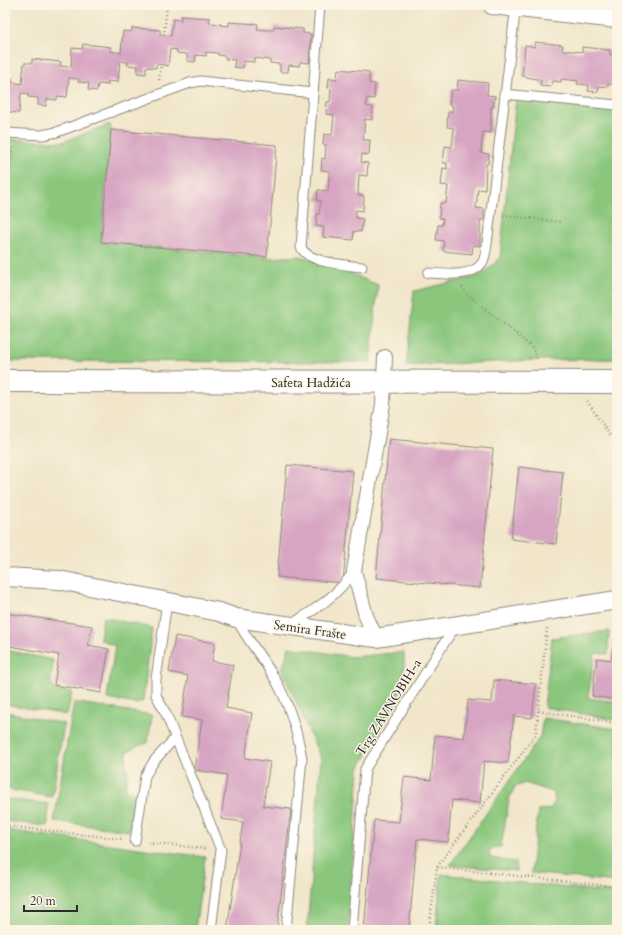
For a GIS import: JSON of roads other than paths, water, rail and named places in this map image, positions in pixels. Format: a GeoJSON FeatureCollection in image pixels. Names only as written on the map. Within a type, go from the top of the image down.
{"type":"FeatureCollection","features":[{"type":"Feature","properties":{"kind":"main road","name":"Safeta Hadžića"},"geometry":{"type":"LineString","coordinates":[[5,381],[617,382]]}},
{"type":"Feature","properties":{"kind":"street"},"geometry":{"type":"LineString","coordinates":[[492,5],[516,6],[617,19]]}},
{"type":"Feature","properties":{"kind":"street"},"geometry":{"type":"LineString","coordinates":[[376,638],[366,616],[354,571],[383,404],[385,357]]}},
{"type":"Feature","properties":{"kind":"street","name":"Semira Frašte"},"geometry":{"type":"LineString","coordinates":[[5,577],[59,580],[219,612],[236,618],[376,638],[617,600]]}},
{"type":"Feature","properties":{"kind":"lane"},"geometry":{"type":"LineString","coordinates":[[320,5],[301,247],[303,252],[313,258],[336,264],[362,267]]}},
{"type":"Feature","properties":{"kind":"lane"},"geometry":{"type":"LineString","coordinates":[[428,273],[459,275],[477,268],[483,263],[487,244],[504,94],[516,6]]}},
{"type":"Feature","properties":{"kind":"lane"},"geometry":{"type":"LineString","coordinates":[[10,133],[42,135],[57,132],[190,83],[200,81],[313,93]]}},
{"type":"Feature","properties":{"kind":"lane"},"geometry":{"type":"LineString","coordinates":[[504,94],[617,105]]}},
{"type":"Feature","properties":{"kind":"lane"},"geometry":{"type":"LineString","coordinates":[[289,626],[316,609],[337,592],[354,571]]}},
{"type":"Feature","properties":{"kind":"lane"},"geometry":{"type":"LineString","coordinates":[[167,602],[156,679],[156,695],[166,714],[221,850],[211,930]]}},
{"type":"Feature","properties":{"kind":"lane"},"geometry":{"type":"LineString","coordinates":[[236,618],[243,632],[276,679],[297,730],[302,758],[286,930]]}},
{"type":"Feature","properties":{"kind":"lane","name":"Trg ZAVNOBIH-a"},"geometry":{"type":"LineString","coordinates":[[352,930],[365,769],[456,625]]}},
{"type":"Feature","properties":{"kind":"lane"},"geometry":{"type":"LineString","coordinates":[[135,841],[145,776],[154,761],[175,738]]}}]}
